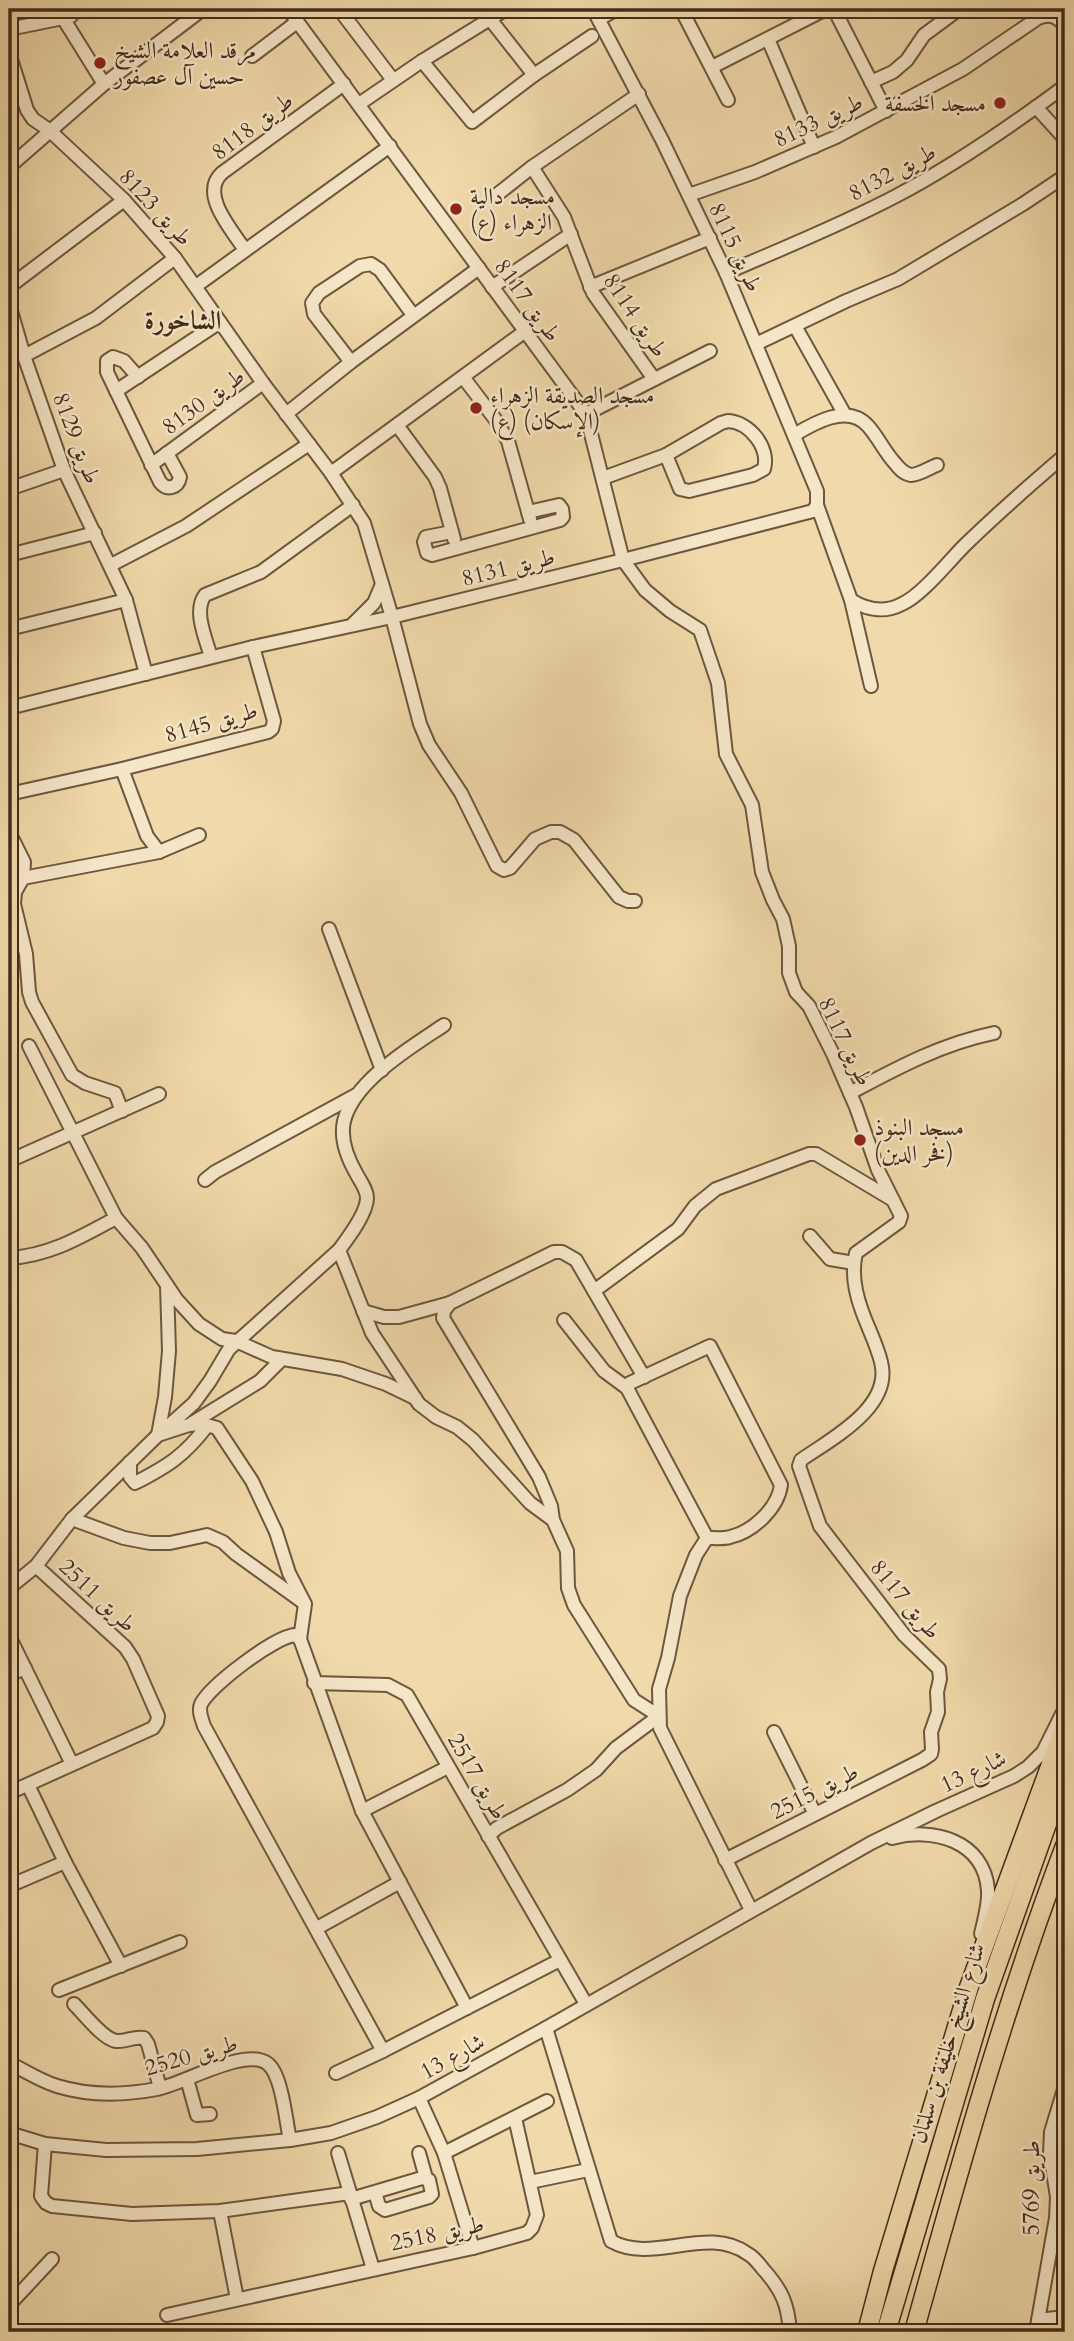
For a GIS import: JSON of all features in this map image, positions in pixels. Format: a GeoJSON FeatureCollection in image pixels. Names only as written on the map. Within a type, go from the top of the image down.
{"type":"FeatureCollection","features":[{"type":"Feature","properties":{"kind":"highway"},"geometry":{"type":"LineString","coordinates":[[867,2332],[969,1987],[1065,1726]]}},
{"type":"Feature","properties":{"kind":"highway","name":"شارع الشيخ خليفة بن سلمان"},"geometry":{"type":"LineString","coordinates":[[886,2332],[985,1999],[1065,1773]]}},
{"type":"Feature","properties":{"kind":"highway"},"geometry":{"type":"LineString","coordinates":[[914,2332],[956,2178],[1005,2020],[1065,1846]]}},
{"type":"Feature","properties":{"kind":"street"},"geometry":{"type":"LineString","coordinates":[[9,29],[63,18],[74,14],[77,9]]}},
{"type":"Feature","properties":{"kind":"street"},"geometry":{"type":"LineString","coordinates":[[9,166],[104,84],[203,9]]}},
{"type":"Feature","properties":{"kind":"street","name":"طريق 8117"},"geometry":{"type":"LineString","coordinates":[[288,9],[586,414],[623,560],[645,590],[670,611],[700,629],[718,683],[726,754],[752,805],[762,872],[783,919],[789,946],[789,973],[796,992],[809,1006],[821,1029],[878,1170],[893,1200]]}},
{"type":"Feature","properties":{"kind":"street"},"geometry":{"type":"LineString","coordinates":[[339,9],[393,80]]}},
{"type":"Feature","properties":{"kind":"street"},"geometry":{"type":"LineString","coordinates":[[359,104],[506,9]]}},
{"type":"Feature","properties":{"kind":"street"},"geometry":{"type":"LineString","coordinates":[[596,14],[617,9]]}},
{"type":"Feature","properties":{"kind":"street"},"geometry":{"type":"LineString","coordinates":[[681,9],[728,100]]}},
{"type":"Feature","properties":{"kind":"street"},"geometry":{"type":"LineString","coordinates":[[712,67],[826,9]]}},
{"type":"Feature","properties":{"kind":"street"},"geometry":{"type":"LineString","coordinates":[[834,9],[886,111]]}},
{"type":"Feature","properties":{"kind":"street"},"geometry":{"type":"LineString","coordinates":[[871,82],[893,72],[908,60],[925,35],[959,9]]}},
{"type":"Feature","properties":{"kind":"street","name":"طريق 8133"},"geometry":{"type":"LineString","coordinates":[[689,195],[755,172],[886,111],[963,69],[1048,12],[1065,26]]}},
{"type":"Feature","properties":{"kind":"street","name":"طريق 8115"},"geometry":{"type":"LineString","coordinates":[[596,14],[710,238],[757,344],[817,491],[815,508],[851,600],[871,686]]}},
{"type":"Feature","properties":{"kind":"street"},"geometry":{"type":"LineString","coordinates":[[63,18],[104,84]]}},
{"type":"Feature","properties":{"kind":"street"},"geometry":{"type":"LineString","coordinates":[[490,19],[534,75]]}},
{"type":"Feature","properties":{"kind":"street"},"geometry":{"type":"LineString","coordinates":[[252,56],[297,22]]}},
{"type":"Feature","properties":{"kind":"street","name":"طريق 8123"},"geometry":{"type":"LineString","coordinates":[[9,35],[9,57],[27,110],[33,119],[49,130],[124,200],[175,258],[263,383],[331,473],[364,523],[392,617],[419,724],[429,745],[461,793],[497,866],[504,870],[510,868],[535,839],[551,832],[560,832],[574,840],[620,897],[635,901]]}},
{"type":"Feature","properties":{"kind":"street"},"geometry":{"type":"LineString","coordinates":[[422,61],[472,122],[592,36]]}},
{"type":"Feature","properties":{"kind":"street"},"geometry":{"type":"LineString","coordinates":[[768,39],[814,146]]}},
{"type":"Feature","properties":{"kind":"street","name":"طريق 8118"},"geometry":{"type":"LineString","coordinates":[[245,250],[214,200],[214,182],[222,173],[344,84]]}},
{"type":"Feature","properties":{"kind":"street","name":"طريق 8132"},"geometry":{"type":"LineString","coordinates":[[726,273],[833,227],[897,195],[959,160],[1065,86]]}},
{"type":"Feature","properties":{"kind":"street"},"geometry":{"type":"LineString","coordinates":[[494,197],[532,167],[639,94]]}},
{"type":"Feature","properties":{"kind":"street"},"geometry":{"type":"LineString","coordinates":[[1036,107],[1065,139]]}},
{"type":"Feature","properties":{"kind":"street"},"geometry":{"type":"LineString","coordinates":[[196,286],[390,146]]}},
{"type":"Feature","properties":{"kind":"street","name":"طريق 8114"},"geometry":{"type":"LineString","coordinates":[[532,167],[560,209],[590,287],[654,379]]}},
{"type":"Feature","properties":{"kind":"street"},"geometry":{"type":"LineString","coordinates":[[757,344],[855,296],[898,279],[1065,176]]}},
{"type":"Feature","properties":{"kind":"street"},"geometry":{"type":"LineString","coordinates":[[9,287],[124,200]]}},
{"type":"Feature","properties":{"kind":"street"},"geometry":{"type":"LineString","coordinates":[[492,287],[571,234]]}},
{"type":"Feature","properties":{"kind":"street"},"geometry":{"type":"LineString","coordinates":[[590,287],[710,238]]}},
{"type":"Feature","properties":{"kind":"street"},"geometry":{"type":"LineString","coordinates":[[24,356],[101,314],[175,258]]}},
{"type":"Feature","properties":{"kind":"street"},"geometry":{"type":"LineString","coordinates":[[351,362],[314,314],[312,303],[319,293],[360,266],[371,264],[380,270],[413,315]]}},
{"type":"Feature","properties":{"kind":"street"},"geometry":{"type":"LineString","coordinates":[[286,414],[413,315],[479,268]]}},
{"type":"Feature","properties":{"kind":"street","name":"طريق 8129"},"geometry":{"type":"LineString","coordinates":[[9,304],[24,356],[64,470],[126,600],[146,674]]}},
{"type":"Feature","properties":{"kind":"street"},"geometry":{"type":"LineString","coordinates":[[116,391],[220,321]]}},
{"type":"Feature","properties":{"kind":"street"},"geometry":{"type":"LineString","coordinates":[[795,326],[845,415]]}},
{"type":"Feature","properties":{"kind":"street"},"geometry":{"type":"LineString","coordinates":[[331,473],[524,331]]}},
{"type":"Feature","properties":{"kind":"street","name":"طريق 8114"},"geometry":{"type":"LineString","coordinates":[[586,414],[710,351]]}},
{"type":"Feature","properties":{"kind":"street","name":"طريق 8130"},"geometry":{"type":"LineString","coordinates":[[138,377],[124,360],[117,357],[110,358],[105,368],[151,465],[163,486],[167,488],[179,481],[179,472],[167,453]]}},
{"type":"Feature","properties":{"kind":"street"},"geometry":{"type":"LineString","coordinates":[[463,377],[503,430],[532,526]]}},
{"type":"Feature","properties":{"kind":"street","name":"طريق 8130"},"geometry":{"type":"LineString","coordinates":[[151,465],[263,383]]}},
{"type":"Feature","properties":{"kind":"street"},"geometry":{"type":"LineString","coordinates":[[794,435],[815,422],[845,415],[857,417],[866,424],[886,453],[905,473],[914,474],[937,466]]}},
{"type":"Feature","properties":{"kind":"street"},"geometry":{"type":"LineString","coordinates":[[603,478],[666,456],[721,423],[736,421],[743,424],[756,438],[765,463],[759,473],[686,491],[678,486],[666,456]]}},
{"type":"Feature","properties":{"kind":"street"},"geometry":{"type":"LineString","coordinates":[[397,425],[435,477],[457,548]]}},
{"type":"Feature","properties":{"kind":"street"},"geometry":{"type":"LineString","coordinates":[[111,565],[186,526],[309,444]]}},
{"type":"Feature","properties":{"kind":"street"},"geometry":{"type":"LineString","coordinates":[[851,600],[862,607],[876,610],[892,608],[913,597],[966,544],[1065,455]]}},
{"type":"Feature","properties":{"kind":"street"},"geometry":{"type":"LineString","coordinates":[[9,489],[64,470]]}},
{"type":"Feature","properties":{"kind":"street"},"geometry":{"type":"LineString","coordinates":[[211,657],[199,610],[205,595],[270,567],[353,505]]}},
{"type":"Feature","properties":{"kind":"street"},"geometry":{"type":"LineString","coordinates":[[452,532],[426,537],[426,552],[430,555],[563,517],[562,509],[557,505],[528,512]]}},
{"type":"Feature","properties":{"kind":"street","name":"طريق 8131"},"geometry":{"type":"LineString","coordinates":[[9,708],[211,657],[392,617],[623,560],[815,508]]}},
{"type":"Feature","properties":{"kind":"street"},"geometry":{"type":"LineString","coordinates":[[9,555],[95,533]]}},
{"type":"Feature","properties":{"kind":"street"},"geometry":{"type":"LineString","coordinates":[[352,626],[374,603],[382,584]]}},
{"type":"Feature","properties":{"kind":"street"},"geometry":{"type":"LineString","coordinates":[[9,629],[126,600]]}},
{"type":"Feature","properties":{"kind":"street","name":"طريق 8145"},"geometry":{"type":"LineString","coordinates":[[9,794],[264,734],[271,729],[274,721],[253,647]]}},
{"type":"Feature","properties":{"kind":"street"},"geometry":{"type":"LineString","coordinates":[[122,769],[147,835],[159,852]]}},
{"type":"Feature","properties":{"kind":"street"},"geometry":{"type":"LineString","coordinates":[[9,832],[24,862],[23,878]]}},
{"type":"Feature","properties":{"kind":"street"},"geometry":{"type":"LineString","coordinates":[[122,1111],[115,1093],[85,1083],[72,1075],[32,1002],[26,954],[12,890],[23,878],[159,852],[200,835]]}},
{"type":"Feature","properties":{"kind":"street"},"geometry":{"type":"LineString","coordinates":[[329,929],[382,1070]]}},
{"type":"Feature","properties":{"kind":"street"},"geometry":{"type":"LineString","coordinates":[[9,1588],[36,1566],[72,1520],[130,1462],[194,1403],[236,1341],[339,1250],[366,1206],[367,1196],[347,1153],[344,1122],[351,1106],[382,1070],[444,1025]]}},
{"type":"Feature","properties":{"kind":"street"},"geometry":{"type":"LineString","coordinates":[[849,1093],[932,1051],[964,1039],[994,1033]]}},
{"type":"Feature","properties":{"kind":"street"},"geometry":{"type":"LineString","coordinates":[[29,1046],[116,1218],[199,1324],[222,1339],[236,1341],[272,1357],[342,1369],[386,1384],[415,1398]]}},
{"type":"Feature","properties":{"kind":"street"},"geometry":{"type":"LineString","coordinates":[[205,1180],[360,1093]]}},
{"type":"Feature","properties":{"kind":"street"},"geometry":{"type":"LineString","coordinates":[[9,1161],[159,1094]]}},
{"type":"Feature","properties":{"kind":"street"},"geometry":{"type":"LineString","coordinates":[[594,1291],[678,1229],[695,1206],[716,1189],[808,1154],[816,1154],[893,1200],[901,1216],[899,1222],[856,1253],[855,1263],[855,1291],[881,1363],[883,1381],[857,1421],[801,1460],[799,1466],[802,1471],[781,1485]]}},
{"type":"Feature","properties":{"kind":"street"},"geometry":{"type":"LineString","coordinates":[[9,1258],[26,1257],[59,1248],[116,1218]]}},
{"type":"Feature","properties":{"kind":"street"},"geometry":{"type":"LineString","coordinates":[[810,1236],[830,1259],[855,1263]]}},
{"type":"Feature","properties":{"kind":"street"},"geometry":{"type":"LineString","coordinates":[[339,1250],[372,1333],[419,1404],[436,1418],[457,1427],[473,1440],[530,1503],[554,1520]]}},
{"type":"Feature","properties":{"kind":"street"},"geometry":{"type":"LineString","coordinates":[[363,1311],[384,1317],[400,1317],[450,1303],[555,1252],[562,1252],[576,1260],[644,1377]]}},
{"type":"Feature","properties":{"kind":"street"},"geometry":{"type":"LineString","coordinates":[[158,1435],[169,1351],[167,1284]]}},
{"type":"Feature","properties":{"kind":"street"},"geometry":{"type":"LineString","coordinates":[[450,1303],[443,1311],[443,1318],[539,1477],[551,1506],[567,1551],[568,1588],[574,1605],[634,1699],[659,1716]]}},
{"type":"Feature","properties":{"kind":"street"},"geometry":{"type":"LineString","coordinates":[[564,1320],[604,1371],[627,1388],[707,1538]]}},
{"type":"Feature","properties":{"kind":"street"},"geometry":{"type":"LineString","coordinates":[[627,1388],[630,1383],[710,1346],[781,1485],[780,1499],[752,1528],[729,1537],[707,1538]]}},
{"type":"Feature","properties":{"kind":"street"},"geometry":{"type":"LineString","coordinates":[[158,1435],[189,1425],[260,1381],[282,1359]]}},
{"type":"Feature","properties":{"kind":"street"},"geometry":{"type":"LineString","coordinates":[[189,1425],[217,1429],[252,1481],[276,1532],[289,1573],[305,1604],[300,1639],[362,1811],[467,2008]]}},
{"type":"Feature","properties":{"kind":"street"},"geometry":{"type":"LineString","coordinates":[[130,1462],[130,1477],[135,1483],[184,1455],[207,1426]]}},
{"type":"Feature","properties":{"kind":"street","name":"طريق 8117"},"geometry":{"type":"LineString","coordinates":[[802,1471],[820,1526],[904,1635],[939,1669],[939,1712],[931,1732],[931,1754],[922,1760]]}},
{"type":"Feature","properties":{"kind":"street"},"geometry":{"type":"LineString","coordinates":[[72,1520],[124,1538],[150,1543],[170,1543],[207,1535],[223,1542],[236,1555],[305,1604]]}},
{"type":"Feature","properties":{"kind":"street"},"geometry":{"type":"LineString","coordinates":[[707,1538],[695,1555],[680,1596],[659,1689],[660,1728],[751,1910]]}},
{"type":"Feature","properties":{"kind":"street","name":"طريق 2511"},"geometry":{"type":"LineString","coordinates":[[9,1793],[153,1728],[158,1716],[125,1647],[36,1566]]}},
{"type":"Feature","properties":{"kind":"street"},"geometry":{"type":"LineString","coordinates":[[300,1639],[295,1635],[279,1640],[228,1675],[203,1701],[200,1713],[204,1726],[383,2051]]}},
{"type":"Feature","properties":{"kind":"street"},"geometry":{"type":"LineString","coordinates":[[9,1636],[72,1763]]}},
{"type":"Feature","properties":{"kind":"street"},"geometry":{"type":"LineString","coordinates":[[9,1675],[25,1668]]}},
{"type":"Feature","properties":{"kind":"street","name":"طريق 2517"},"geometry":{"type":"LineString","coordinates":[[314,1684],[377,1684],[398,1689],[413,1704],[586,2004]]}},
{"type":"Feature","properties":{"kind":"street","name":"شارع 13"},"geometry":{"type":"LineString","coordinates":[[9,2133],[45,2144],[106,2150],[197,2149],[331,2133],[377,2117],[419,2098],[546,2028],[871,1843],[1014,1776],[1043,1752],[1065,1708]]}},
{"type":"Feature","properties":{"kind":"street"},"geometry":{"type":"LineString","coordinates":[[488,1836],[497,1828],[596,1770],[616,1748],[659,1716]]}},
{"type":"Feature","properties":{"kind":"street"},"geometry":{"type":"LineString","coordinates":[[774,1732],[815,1814]]}},
{"type":"Feature","properties":{"kind":"street","name":"طريق 2515"},"geometry":{"type":"LineString","coordinates":[[724,1860],[922,1760]]}},
{"type":"Feature","properties":{"kind":"street"},"geometry":{"type":"LineString","coordinates":[[362,1811],[449,1768]]}},
{"type":"Feature","properties":{"kind":"street"},"geometry":{"type":"LineString","coordinates":[[28,1785],[65,1863],[121,1966]]}},
{"type":"Feature","properties":{"kind":"street","name":"شارع 13"},"geometry":{"type":"LineString","coordinates":[[871,1843],[914,1833],[945,1837],[965,1847],[982,1868],[988,1890],[986,1914],[969,1987]]}},
{"type":"Feature","properties":{"kind":"street"},"geometry":{"type":"LineString","coordinates":[[9,1886],[65,1863]]}},
{"type":"Feature","properties":{"kind":"street"},"geometry":{"type":"LineString","coordinates":[[317,1928],[400,1882]]}},
{"type":"Feature","properties":{"kind":"street"},"geometry":{"type":"LineString","coordinates":[[59,1990],[180,1942]]}},
{"type":"Feature","properties":{"kind":"street"},"geometry":{"type":"LineString","coordinates":[[336,2073],[560,1959]]}},
{"type":"Feature","properties":{"kind":"street"},"geometry":{"type":"LineString","coordinates":[[74,2004],[106,2037],[119,2041],[137,2036],[144,2038],[148,2043],[160,2088]]}},
{"type":"Feature","properties":{"kind":"street"},"geometry":{"type":"LineString","coordinates":[[546,2028],[611,2241],[622,2248],[637,2250],[716,2242],[740,2249],[749,2254],[778,2285],[789,2314],[790,2332]]}},
{"type":"Feature","properties":{"kind":"street","name":"طريق 2520"},"geometry":{"type":"LineString","coordinates":[[9,2063],[56,2086],[90,2093],[126,2094],[160,2088],[244,2059],[260,2059],[267,2062],[277,2075],[290,2140]]}},
{"type":"Feature","properties":{"kind":"street"},"geometry":{"type":"LineString","coordinates":[[187,2079],[197,2115],[210,2115]]}},
{"type":"Feature","properties":{"kind":"street","name":"طريق 5769"},"geometry":{"type":"LineString","coordinates":[[1037,2326],[1060,2239],[1050,2153],[1051,2132],[1065,2086]]}},
{"type":"Feature","properties":{"kind":"street"},"geometry":{"type":"LineString","coordinates":[[419,2098],[444,2152],[473,2248]]}},
{"type":"Feature","properties":{"kind":"street"},"geometry":{"type":"LineString","coordinates":[[444,2152],[547,2101]]}},
{"type":"Feature","properties":{"kind":"street","name":"طريق 2518"},"geometry":{"type":"LineString","coordinates":[[167,2315],[520,2236],[532,2228],[537,2215],[515,2118]]}},
{"type":"Feature","properties":{"kind":"street"},"geometry":{"type":"LineString","coordinates":[[45,2144],[41,2196],[46,2203],[52,2206],[132,2214],[220,2211],[351,2196],[426,2178]]}},
{"type":"Feature","properties":{"kind":"street"},"geometry":{"type":"LineString","coordinates":[[338,2153],[373,2269]]}},
{"type":"Feature","properties":{"kind":"street"},"geometry":{"type":"LineString","coordinates":[[375,2192],[379,2206],[385,2210],[432,2194],[419,2153]]}},
{"type":"Feature","properties":{"kind":"street"},"geometry":{"type":"LineString","coordinates":[[530,2182],[588,2170]]}},
{"type":"Feature","properties":{"kind":"street"},"geometry":{"type":"LineString","coordinates":[[220,2211],[237,2299]]}},
{"type":"Feature","properties":{"kind":"street"},"geometry":{"type":"LineString","coordinates":[[9,2305],[52,2259]]}},
{"type":"Feature","properties":{"kind":"street"},"geometry":{"type":"LineString","coordinates":[[1037,2326],[1065,2317]]}},
{"type":"Feature","properties":{"kind":"street"},"geometry":{"type":"LineString","coordinates":[[9,2328],[13,2332]]}},
{"type":"Feature","properties":{"kind":"place","name":"مرقد العلامة الشيخ حسين آل عصفور"},"geometry":{"type":"Point","coordinates":[100,63]}},
{"type":"Feature","properties":{"kind":"place","name":"مسجد الخسفة"},"geometry":{"type":"Point","coordinates":[1000,103]}},
{"type":"Feature","properties":{"kind":"place","name":"مسجد دالية الزهراء (ع)"},"geometry":{"type":"Point","coordinates":[456,209]}},
{"type":"Feature","properties":{"kind":"place","name":"مسجد الصديقة الزهراء (ع) (الإسكان)"},"geometry":{"type":"Point","coordinates":[476,408]}},
{"type":"Feature","properties":{"kind":"place","name":"مسجد البنوذ (فخر الدين)"},"geometry":{"type":"Point","coordinates":[860,1140]}},
{"type":"Feature","properties":{"kind":"district","name":"الشاخورة"},"geometry":{"type":"Point","coordinates":[183,320]}}]}
